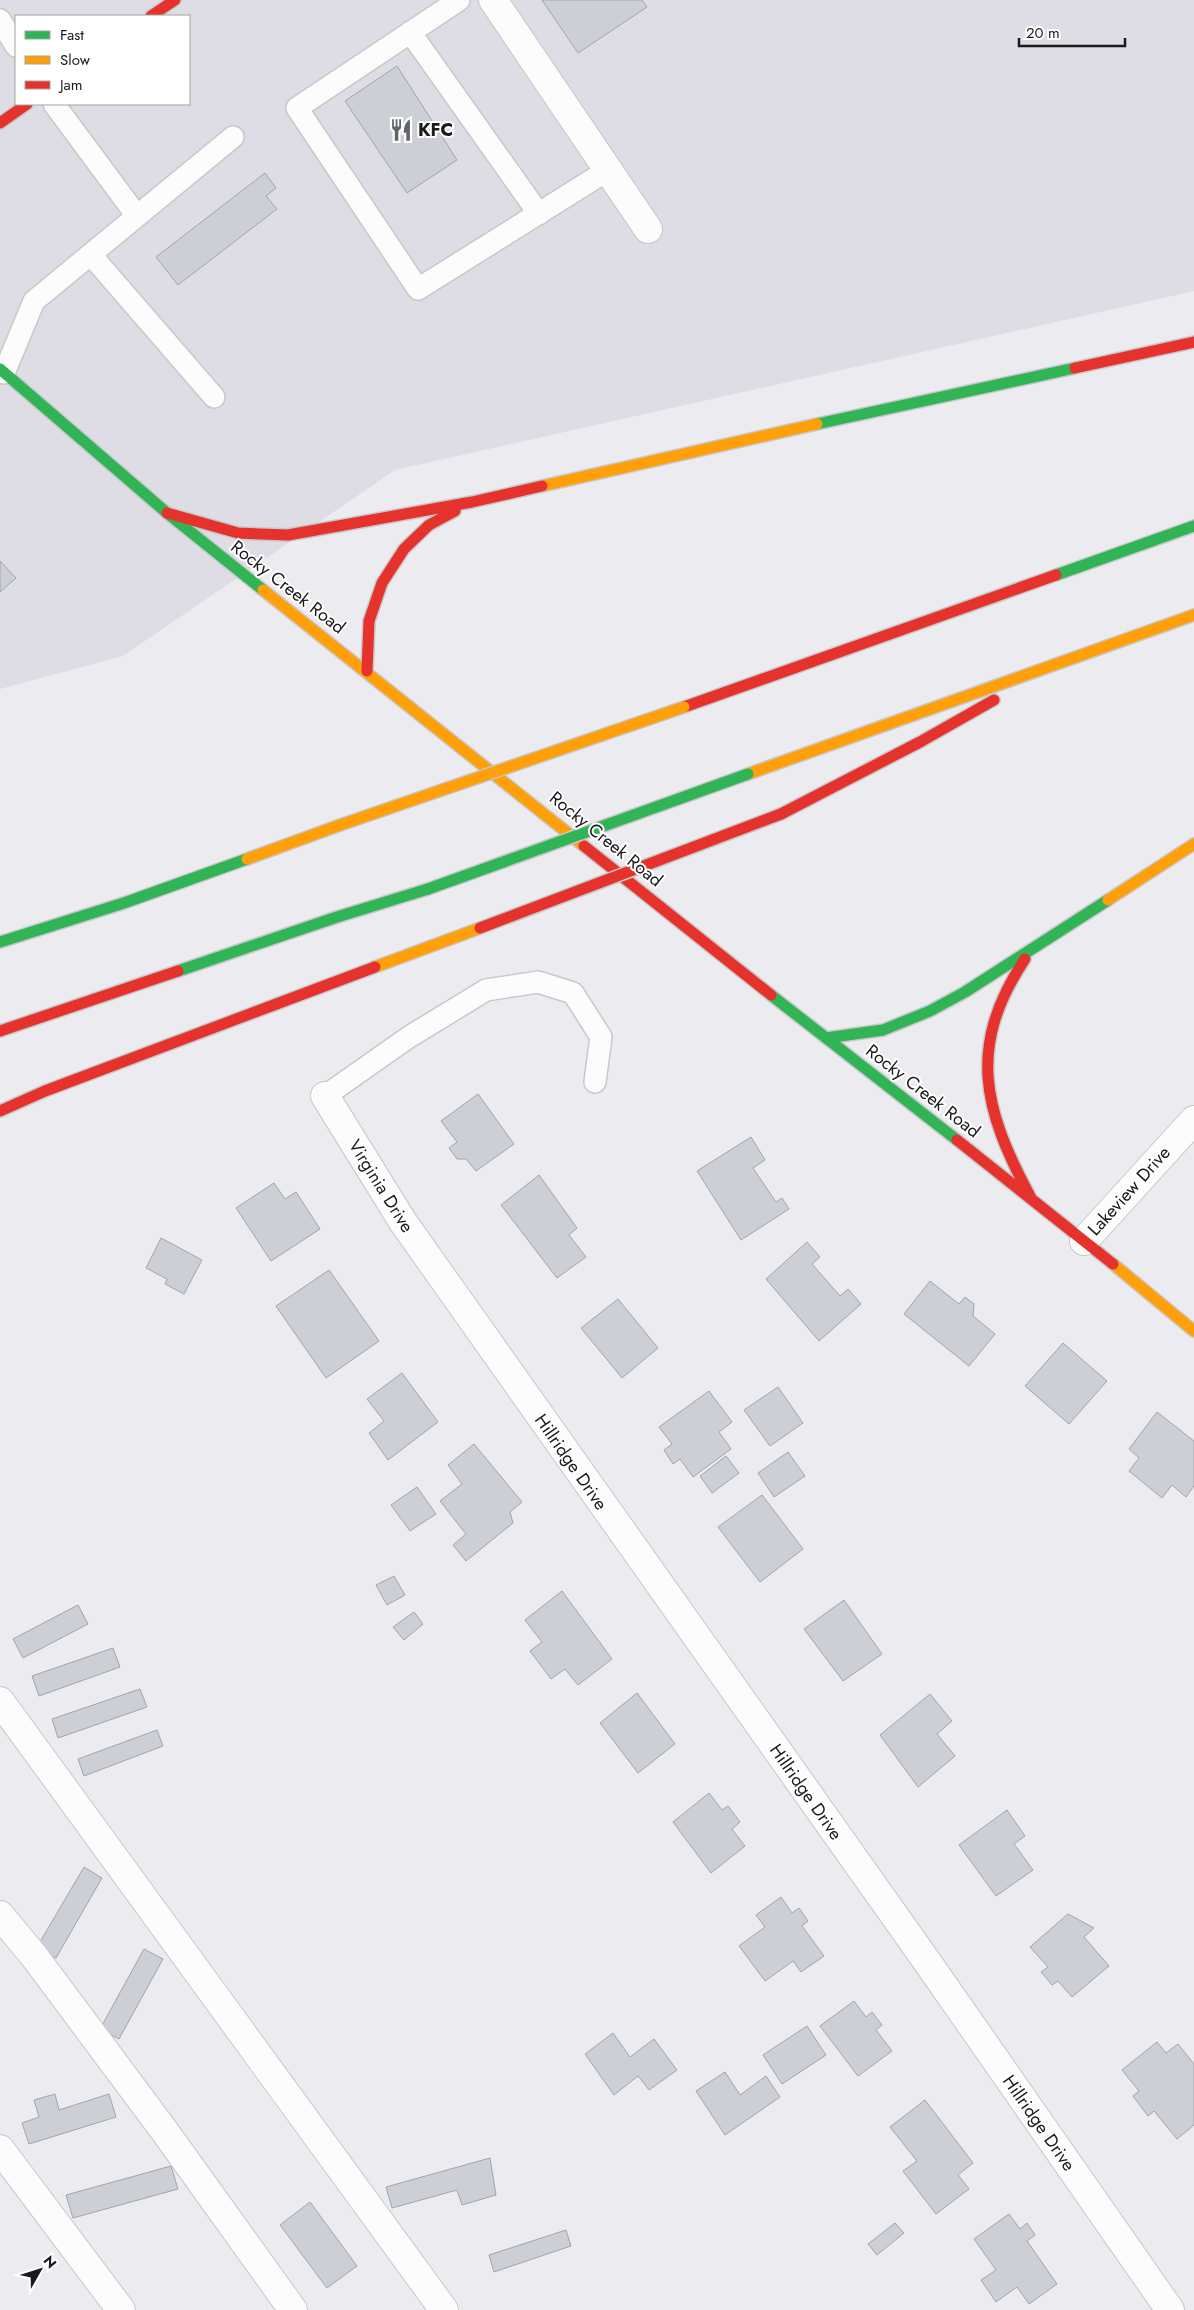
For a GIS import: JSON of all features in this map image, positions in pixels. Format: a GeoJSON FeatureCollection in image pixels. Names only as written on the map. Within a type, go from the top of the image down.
{"type":"FeatureCollection","features":[{"type":"Feature","properties":{"kind":"main road"},"geometry":{"type":"LineString","coordinates":[[152,15],[175,0]]}},
{"type":"Feature","properties":{"kind":"main road"},"geometry":{"type":"LineString","coordinates":[[0,123],[26,105]]}},
{"type":"Feature","properties":{"kind":"main road"},"geometry":{"type":"LineString","coordinates":[[166,513],[238,534],[265,536],[288,534],[472,502],[753,438],[1194,342]]}},
{"type":"Feature","properties":{"kind":"main road","name":"Rocky Creek Road"},"geometry":{"type":"LineString","coordinates":[[2,371],[166,513],[826,1038],[1030,1196],[1194,1331]]}},
{"type":"Feature","properties":{"kind":"main road"},"geometry":{"type":"LineString","coordinates":[[367,671],[369,621],[382,582],[404,550],[429,525],[472,502]]}},
{"type":"Feature","properties":{"kind":"main road"},"geometry":{"type":"LineString","coordinates":[[0,942],[124,904],[340,825],[684,707],[1194,526]]}},
{"type":"Feature","properties":{"kind":"main road"},"geometry":{"type":"LineString","coordinates":[[0,1031],[337,917],[428,889],[1194,615]]}},
{"type":"Feature","properties":{"kind":"main road"},"geometry":{"type":"LineString","coordinates":[[0,1111],[45,1091],[781,814],[920,742],[1057,664]]}},
{"type":"Feature","properties":{"kind":"main road"},"geometry":{"type":"LineString","coordinates":[[826,1038],[859,1036],[889,1030],[929,1014],[1194,844]]}},
{"type":"Feature","properties":{"kind":"main road"},"geometry":{"type":"LineString","coordinates":[[1030,1196],[1008,1153],[993,1115],[986,1077],[989,1044],[996,1009],[1010,980],[1034,948]]}},
{"type":"Feature","properties":{"kind":"street"},"geometry":{"type":"LineString","coordinates":[[493,0],[648,229]]}},
{"type":"Feature","properties":{"kind":"street","name":"Virginia Drive"},"geometry":{"type":"LineString","coordinates":[[325,1096],[403,1222],[440,1274]]}},
{"type":"Feature","properties":{"kind":"street","name":"Lakeview Drive"},"geometry":{"type":"LineString","coordinates":[[1084,1241],[1194,1120]]}},
{"type":"Feature","properties":{"kind":"street","name":"Hillridge Drive"},"geometry":{"type":"LineString","coordinates":[[440,1274],[552,1435],[928,1963],[1170,2310]]}},
{"type":"Feature","properties":{"kind":"street"},"geometry":{"type":"LineString","coordinates":[[0,1701],[444,2310]]}},
{"type":"Feature","properties":{"kind":"street"},"geometry":{"type":"LineString","coordinates":[[0,1915],[34,1956],[151,2113],[293,2310]]}},
{"type":"Feature","properties":{"kind":"street"},"geometry":{"type":"LineString","coordinates":[[0,2149],[121,2310]]}},
{"type":"Feature","properties":{"kind":"lane"},"geometry":{"type":"LineString","coordinates":[[458,0],[297,108],[418,289],[608,170]]}},
{"type":"Feature","properties":{"kind":"lane"},"geometry":{"type":"LineString","coordinates":[[0,20],[15,44]]}},
{"type":"Feature","properties":{"kind":"lane"},"geometry":{"type":"LineString","coordinates":[[410,32],[539,214]]}},
{"type":"Feature","properties":{"kind":"lane"},"geometry":{"type":"LineString","coordinates":[[55,105],[137,216]]}},
{"type":"Feature","properties":{"kind":"lane"},"geometry":{"type":"LineString","coordinates":[[2,371],[34,301],[233,138]]}},
{"type":"Feature","properties":{"kind":"lane"},"geometry":{"type":"LineString","coordinates":[[91,255],[214,397]]}},
{"type":"Feature","properties":{"kind":"lane"},"geometry":{"type":"LineString","coordinates":[[325,1096],[409,1037],[486,990],[538,982],[574,993],[601,1037],[595,1082]]}},
{"type":"Feature","properties":{"kind":"shaded area"},"geometry":{"type":"Polygon","coordinates":[[[0,0],[1194,0],[1194,291],[395,470],[123,656],[0,689],[0,0]]]}},
{"type":"Feature","properties":{"kind":"building"},"geometry":{"type":"Polygon","coordinates":[[[542,0],[642,0],[647,7],[578,53],[542,0]]]}},
{"type":"Feature","properties":{"kind":"building","name":"KFC"},"geometry":{"type":"Polygon","coordinates":[[[397,66],[457,160],[407,193],[345,101],[397,66]]]}},
{"type":"Feature","properties":{"kind":"building"},"geometry":{"type":"Polygon","coordinates":[[[265,173],[276,188],[266,196],[277,209],[178,285],[156,257],[265,173]]]}},
{"type":"Feature","properties":{"kind":"building"},"geometry":{"type":"Polygon","coordinates":[[[0,561],[16,578],[0,592],[0,561]]]}},
{"type":"Feature","properties":{"kind":"building"},"geometry":{"type":"Polygon","coordinates":[[[478,1094],[514,1144],[476,1171],[466,1159],[457,1159],[449,1148],[457,1142],[441,1121],[478,1094]]]}},
{"type":"Feature","properties":{"kind":"building"},"geometry":{"type":"Polygon","coordinates":[[[751,1137],[765,1160],[753,1168],[776,1202],[782,1198],[789,1209],[741,1240],[697,1171],[751,1137]]]}},
{"type":"Feature","properties":{"kind":"building"},"geometry":{"type":"Polygon","coordinates":[[[539,1175],[577,1228],[569,1235],[586,1257],[557,1278],[501,1205],[539,1175]]]}},
{"type":"Feature","properties":{"kind":"building"},"geometry":{"type":"Polygon","coordinates":[[[274,1183],[285,1199],[296,1192],[320,1229],[271,1261],[236,1208],[274,1183]]]}},
{"type":"Feature","properties":{"kind":"building"},"geometry":{"type":"Polygon","coordinates":[[[161,1238],[202,1260],[184,1294],[165,1284],[167,1279],[146,1268],[161,1238]]]}},
{"type":"Feature","properties":{"kind":"building"},"geometry":{"type":"Polygon","coordinates":[[[807,1242],[820,1257],[812,1264],[840,1296],[848,1289],[861,1304],[819,1341],[766,1279],[807,1242]]]}},
{"type":"Feature","properties":{"kind":"building"},"geometry":{"type":"Polygon","coordinates":[[[329,1270],[379,1341],[326,1378],[276,1306],[329,1270]]]}},
{"type":"Feature","properties":{"kind":"building"},"geometry":{"type":"Polygon","coordinates":[[[930,1281],[959,1304],[965,1297],[974,1304],[973,1316],[995,1334],[969,1366],[904,1314],[930,1281]]]}},
{"type":"Feature","properties":{"kind":"building"},"geometry":{"type":"Polygon","coordinates":[[[618,1299],[658,1348],[622,1378],[581,1328],[618,1299]]]}},
{"type":"Feature","properties":{"kind":"building"},"geometry":{"type":"Polygon","coordinates":[[[1063,1343],[1107,1381],[1069,1424],[1025,1386],[1063,1343]]]}},
{"type":"Feature","properties":{"kind":"building"},"geometry":{"type":"Polygon","coordinates":[[[402,1373],[438,1422],[388,1460],[369,1433],[384,1421],[367,1399],[402,1373]]]}},
{"type":"Feature","properties":{"kind":"building"},"geometry":{"type":"Polygon","coordinates":[[[778,1387],[803,1423],[770,1446],[744,1410],[778,1387]]]}},
{"type":"Feature","properties":{"kind":"building"},"geometry":{"type":"Polygon","coordinates":[[[709,1391],[732,1422],[719,1432],[731,1449],[693,1477],[680,1459],[673,1464],[664,1450],[672,1444],[659,1427],[709,1391]]]}},
{"type":"Feature","properties":{"kind":"building"},"geometry":{"type":"Polygon","coordinates":[[[1157,1412],[1194,1441],[1194,1486],[1186,1497],[1172,1485],[1162,1498],[1129,1471],[1139,1458],[1129,1449],[1157,1412]]]}},
{"type":"Feature","properties":{"kind":"building"},"geometry":{"type":"Polygon","coordinates":[[[474,1444],[522,1502],[510,1512],[513,1523],[466,1561],[453,1545],[466,1534],[440,1501],[462,1484],[448,1465],[474,1444]]]}},
{"type":"Feature","properties":{"kind":"building"},"geometry":{"type":"Polygon","coordinates":[[[788,1452],[805,1476],[774,1497],[758,1473],[788,1452]]]}},
{"type":"Feature","properties":{"kind":"building"},"geometry":{"type":"Polygon","coordinates":[[[726,1456],[739,1473],[712,1493],[700,1476],[726,1456]]]}},
{"type":"Feature","properties":{"kind":"building"},"geometry":{"type":"Polygon","coordinates":[[[417,1487],[436,1514],[410,1531],[391,1505],[417,1487]]]}},
{"type":"Feature","properties":{"kind":"building"},"geometry":{"type":"Polygon","coordinates":[[[762,1495],[803,1549],[760,1582],[718,1527],[762,1495]]]}},
{"type":"Feature","properties":{"kind":"building"},"geometry":{"type":"Polygon","coordinates":[[[394,1576],[405,1595],[387,1605],[376,1585],[394,1576]]]}},
{"type":"Feature","properties":{"kind":"building"},"geometry":{"type":"Polygon","coordinates":[[[562,1591],[612,1659],[578,1685],[565,1669],[551,1679],[530,1651],[542,1642],[525,1620],[562,1591]]]}},
{"type":"Feature","properties":{"kind":"building"},"geometry":{"type":"Polygon","coordinates":[[[844,1600],[882,1654],[843,1681],[804,1629],[844,1600]]]}},
{"type":"Feature","properties":{"kind":"building"},"geometry":{"type":"Polygon","coordinates":[[[78,1605],[88,1624],[23,1658],[13,1639],[78,1605]]]}},
{"type":"Feature","properties":{"kind":"building"},"geometry":{"type":"Polygon","coordinates":[[[414,1612],[423,1624],[404,1640],[393,1627],[414,1612]]]}},
{"type":"Feature","properties":{"kind":"building"},"geometry":{"type":"Polygon","coordinates":[[[113,1648],[120,1667],[39,1696],[32,1676],[113,1648]]]}},
{"type":"Feature","properties":{"kind":"building"},"geometry":{"type":"Polygon","coordinates":[[[140,1689],[147,1707],[58,1738],[52,1719],[140,1689]]]}},
{"type":"Feature","properties":{"kind":"building"},"geometry":{"type":"Polygon","coordinates":[[[637,1693],[675,1744],[638,1773],[600,1723],[637,1693]]]}},
{"type":"Feature","properties":{"kind":"building"},"geometry":{"type":"Polygon","coordinates":[[[930,1694],[952,1721],[937,1734],[955,1756],[918,1787],[880,1735],[930,1694]]]}},
{"type":"Feature","properties":{"kind":"building"},"geometry":{"type":"Polygon","coordinates":[[[157,1730],[163,1746],[84,1776],[78,1759],[157,1730]]]}},
{"type":"Feature","properties":{"kind":"building"},"geometry":{"type":"Polygon","coordinates":[[[709,1793],[722,1810],[728,1806],[740,1822],[732,1829],[745,1846],[711,1873],[673,1822],[709,1793]]]}},
{"type":"Feature","properties":{"kind":"building"},"geometry":{"type":"Polygon","coordinates":[[[1007,1810],[1025,1836],[1014,1844],[1033,1870],[996,1896],[959,1845],[1007,1810]]]}},
{"type":"Feature","properties":{"kind":"building"},"geometry":{"type":"Polygon","coordinates":[[[84,1867],[102,1878],[56,1958],[37,1947],[84,1867]]]}},
{"type":"Feature","properties":{"kind":"building"},"geometry":{"type":"Polygon","coordinates":[[[781,1897],[792,1913],[799,1908],[808,1921],[802,1926],[824,1956],[801,1972],[793,1961],[765,1981],[739,1946],[765,1927],[756,1915],[781,1897]]]}},
{"type":"Feature","properties":{"kind":"building"},"geometry":{"type":"Polygon","coordinates":[[[1068,1914],[1094,1928],[1084,1937],[1109,1966],[1072,1997],[1058,1981],[1052,1985],[1041,1972],[1048,1967],[1030,1947],[1068,1914]]]}},
{"type":"Feature","properties":{"kind":"building"},"geometry":{"type":"Polygon","coordinates":[[[144,1949],[163,1959],[119,2039],[100,2029],[144,1949]]]}},
{"type":"Feature","properties":{"kind":"building"},"geometry":{"type":"Polygon","coordinates":[[[854,2001],[866,2017],[872,2012],[882,2025],[876,2030],[892,2051],[858,2076],[820,2026],[854,2001]]]}},
{"type":"Feature","properties":{"kind":"building"},"geometry":{"type":"Polygon","coordinates":[[[807,2026],[826,2055],[782,2084],[763,2055],[807,2026]]]}},
{"type":"Feature","properties":{"kind":"building"},"geometry":{"type":"Polygon","coordinates":[[[613,2033],[630,2057],[654,2039],[677,2070],[649,2090],[638,2076],[614,2095],[585,2054],[613,2033]]]}},
{"type":"Feature","properties":{"kind":"building"},"geometry":{"type":"Polygon","coordinates":[[[1157,2042],[1166,2053],[1178,2044],[1194,2064],[1194,2125],[1177,2139],[1154,2111],[1148,2116],[1133,2096],[1139,2091],[1122,2070],[1157,2042]]]}},
{"type":"Feature","properties":{"kind":"building"},"geometry":{"type":"Polygon","coordinates":[[[725,2072],[740,2095],[766,2076],[780,2097],[725,2135],[696,2091],[725,2072]]]}},
{"type":"Feature","properties":{"kind":"building"},"geometry":{"type":"Polygon","coordinates":[[[55,2094],[59,2110],[109,2094],[116,2117],[29,2144],[22,2123],[39,2117],[34,2100],[55,2094]]]}},
{"type":"Feature","properties":{"kind":"building"},"geometry":{"type":"Polygon","coordinates":[[[925,2100],[973,2163],[958,2175],[969,2189],[936,2214],[903,2171],[917,2161],[890,2127],[925,2100]]]}},
{"type":"Feature","properties":{"kind":"building"},"geometry":{"type":"Polygon","coordinates":[[[490,2158],[496,2195],[462,2205],[457,2190],[392,2208],[386,2187],[490,2158]]]}},
{"type":"Feature","properties":{"kind":"building"},"geometry":{"type":"Polygon","coordinates":[[[171,2166],[178,2189],[73,2218],[66,2195],[171,2166]]]}},
{"type":"Feature","properties":{"kind":"building"},"geometry":{"type":"Polygon","coordinates":[[[310,2202],[357,2266],[327,2288],[280,2225],[310,2202]]]}},
{"type":"Feature","properties":{"kind":"building"},"geometry":{"type":"Polygon","coordinates":[[[1009,2214],[1020,2229],[1027,2223],[1035,2235],[1027,2241],[1057,2284],[1029,2304],[1017,2287],[996,2302],[981,2280],[996,2270],[974,2239],[1009,2214]]]}},
{"type":"Feature","properties":{"kind":"building"},"geometry":{"type":"Polygon","coordinates":[[[895,2223],[904,2233],[877,2255],[868,2244],[895,2223]]]}},
{"type":"Feature","properties":{"kind":"building"},"geometry":{"type":"Polygon","coordinates":[[[566,2230],[571,2246],[494,2272],[489,2255],[566,2230]]]}},
{"type":"Feature","properties":{"kind":"traffic: fast"},"geometry":{"type":"LineString","coordinates":[[817,424],[1075,368]]}},
{"type":"Feature","properties":{"kind":"traffic: fast"},"geometry":{"type":"LineString","coordinates":[[0,369],[167,513],[263,590]]}},
{"type":"Feature","properties":{"kind":"traffic: fast"},"geometry":{"type":"LineString","coordinates":[[1056,575],[1194,526]]}},
{"type":"Feature","properties":{"kind":"traffic: fast"},"geometry":{"type":"LineString","coordinates":[[428,889],[748,774]]}},
{"type":"Feature","properties":{"kind":"traffic: fast"},"geometry":{"type":"LineString","coordinates":[[0,942],[124,903],[247,859]]}},
{"type":"Feature","properties":{"kind":"traffic: fast"},"geometry":{"type":"LineString","coordinates":[[178,971],[337,917],[428,889]]}},
{"type":"Feature","properties":{"kind":"traffic: fast"},"geometry":{"type":"LineString","coordinates":[[826,1038],[883,1030],[930,1011],[965,992],[1108,900]]}},
{"type":"Feature","properties":{"kind":"traffic: fast"},"geometry":{"type":"LineString","coordinates":[[771,995],[957,1140]]}},
{"type":"Feature","properties":{"kind":"traffic: slow"},"geometry":{"type":"LineString","coordinates":[[542,486],[817,424]]}},
{"type":"Feature","properties":{"kind":"traffic: slow"},"geometry":{"type":"LineString","coordinates":[[263,590],[584,846]]}},
{"type":"Feature","properties":{"kind":"traffic: slow"},"geometry":{"type":"LineString","coordinates":[[748,774],[1194,615]]}},
{"type":"Feature","properties":{"kind":"traffic: slow"},"geometry":{"type":"LineString","coordinates":[[340,825],[684,707]]}},
{"type":"Feature","properties":{"kind":"traffic: slow"},"geometry":{"type":"LineString","coordinates":[[247,859],[340,825]]}},
{"type":"Feature","properties":{"kind":"traffic: slow"},"geometry":{"type":"LineString","coordinates":[[1108,900],[1194,844]]}},
{"type":"Feature","properties":{"kind":"traffic: slow"},"geometry":{"type":"LineString","coordinates":[[375,967],[480,928]]}},
{"type":"Feature","properties":{"kind":"traffic: slow"},"geometry":{"type":"LineString","coordinates":[[1113,1264],[1194,1331]]}},
{"type":"Feature","properties":{"kind":"traffic: jam"},"geometry":{"type":"LineString","coordinates":[[152,15],[175,0]]}},
{"type":"Feature","properties":{"kind":"traffic: jam"},"geometry":{"type":"LineString","coordinates":[[0,123],[26,105]]}},
{"type":"Feature","properties":{"kind":"traffic: jam"},"geometry":{"type":"LineString","coordinates":[[1075,368],[1194,342]]}},
{"type":"Feature","properties":{"kind":"traffic: jam"},"geometry":{"type":"LineString","coordinates":[[167,513],[238,533],[288,535],[472,502],[542,486]]}},
{"type":"Feature","properties":{"kind":"traffic: jam"},"geometry":{"type":"LineString","coordinates":[[367,671],[369,621],[382,583],[404,549],[429,525],[455,511]]}},
{"type":"Feature","properties":{"kind":"traffic: jam"},"geometry":{"type":"LineString","coordinates":[[684,707],[1056,575]]}},
{"type":"Feature","properties":{"kind":"traffic: jam"},"geometry":{"type":"LineString","coordinates":[[781,814],[920,742],[994,700]]}},
{"type":"Feature","properties":{"kind":"traffic: jam"},"geometry":{"type":"LineString","coordinates":[[480,928],[781,814]]}},
{"type":"Feature","properties":{"kind":"traffic: jam"},"geometry":{"type":"LineString","coordinates":[[584,846],[771,995]]}},
{"type":"Feature","properties":{"kind":"traffic: jam"},"geometry":{"type":"LineString","coordinates":[[1025,959],[1007,991],[995,1021],[989,1049],[988,1078],[992,1106],[1001,1134],[1030,1196]]}},
{"type":"Feature","properties":{"kind":"traffic: jam"},"geometry":{"type":"LineString","coordinates":[[0,1111],[45,1091],[375,967]]}},
{"type":"Feature","properties":{"kind":"traffic: jam"},"geometry":{"type":"LineString","coordinates":[[0,1031],[178,971]]}},
{"type":"Feature","properties":{"kind":"traffic: jam"},"geometry":{"type":"LineString","coordinates":[[957,1140],[1113,1264]]}},
{"type":"Feature","properties":{"kind":"place","name":"KFC"},"geometry":{"type":"Point","coordinates":[401,130]}}]}
